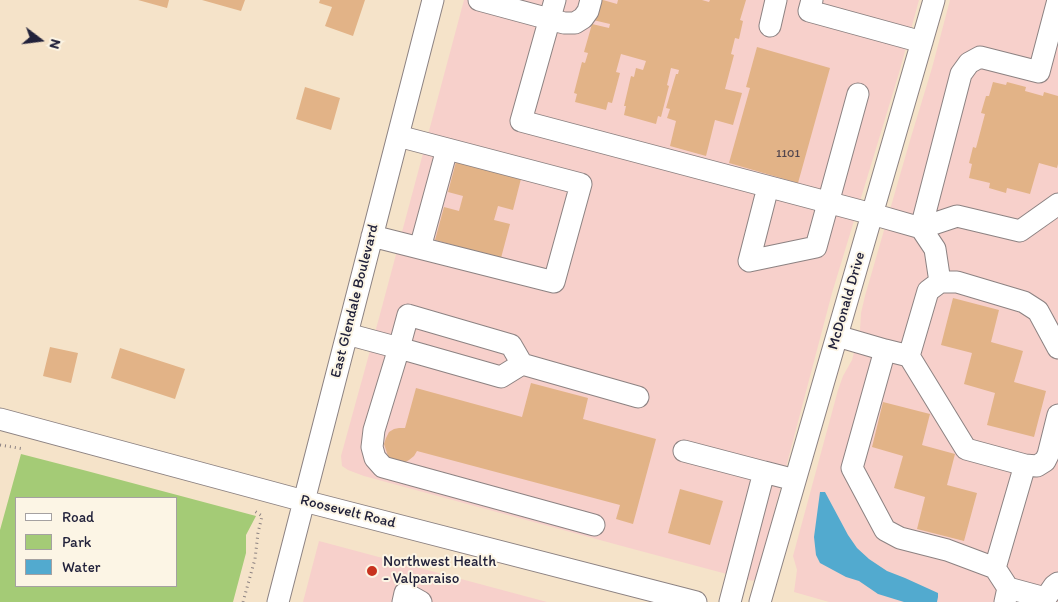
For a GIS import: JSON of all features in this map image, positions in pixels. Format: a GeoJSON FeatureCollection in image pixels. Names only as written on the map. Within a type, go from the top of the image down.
{"type":"FeatureCollection","features":[{"type":"Feature","properties":{"kind":"street","name":"East Glendale Boulevard"},"geometry":{"type":"LineString","coordinates":[[278,602],[433,0]]}},
{"type":"Feature","properties":{"kind":"street"},"geometry":{"type":"LineString","coordinates":[[479,0],[552,10],[564,23],[575,23],[583,18],[588,11],[591,0]]}},
{"type":"Feature","properties":{"kind":"street"},"geometry":{"type":"LineString","coordinates":[[770,26],[776,0]]}},
{"type":"Feature","properties":{"kind":"street"},"geometry":{"type":"LineString","coordinates":[[812,0],[809,11],[922,42]]}},
{"type":"Feature","properties":{"kind":"street","name":"McDonald Drive"},"geometry":{"type":"LineString","coordinates":[[760,602],[934,0]]}},
{"type":"Feature","properties":{"kind":"street"},"geometry":{"type":"LineString","coordinates":[[940,282],[935,249],[921,228],[961,74],[969,63],[980,57],[1049,75],[1058,0]]}},
{"type":"Feature","properties":{"kind":"street"},"geometry":{"type":"LineString","coordinates":[[552,10],[521,121],[921,228],[957,216],[1020,231],[1058,204]]}},
{"type":"Feature","properties":{"kind":"street"},"geometry":{"type":"LineString","coordinates":[[768,186],[749,261],[816,247],[858,94]]}},
{"type":"Feature","properties":{"kind":"street"},"geometry":{"type":"LineString","coordinates":[[372,236],[554,282],[581,184],[398,136]]}},
{"type":"Feature","properties":{"kind":"street"},"geometry":{"type":"LineString","coordinates":[[420,248],[447,149]]}},
{"type":"Feature","properties":{"kind":"street"},"geometry":{"type":"LineString","coordinates":[[909,356],[928,291],[940,282],[957,282],[1024,302],[1038,312],[1058,348]]}},
{"type":"Feature","properties":{"kind":"street"},"geometry":{"type":"LineString","coordinates":[[594,525],[382,467],[375,458],[372,447],[374,430],[408,315],[511,345],[522,364],[638,397]]}},
{"type":"Feature","properties":{"kind":"street"},"geometry":{"type":"LineString","coordinates":[[347,334],[501,377],[522,364]]}},
{"type":"Feature","properties":{"kind":"street"},"geometry":{"type":"LineString","coordinates":[[837,336],[909,356],[966,449],[1025,465],[1037,466],[1048,455],[1058,415]]}},
{"type":"Feature","properties":{"kind":"street"},"geometry":{"type":"LineString","coordinates":[[885,350],[852,468],[885,530],[900,538],[947,550],[995,568]]}},
{"type":"Feature","properties":{"kind":"street","name":"Roosevelt Road"},"geometry":{"type":"LineString","coordinates":[[0,419],[687,601]]}},
{"type":"Feature","properties":{"kind":"street"},"geometry":{"type":"LineString","coordinates":[[684,451],[795,480]]}},
{"type":"Feature","properties":{"kind":"street"},"geometry":{"type":"LineString","coordinates":[[1025,465],[995,568],[1007,595],[1049,594]]}},
{"type":"Feature","properties":{"kind":"street"},"geometry":{"type":"LineString","coordinates":[[730,602],[764,472]]}},
{"type":"Feature","properties":{"kind":"street"},"geometry":{"type":"LineString","coordinates":[[403,602],[405,593],[421,602]]}},
{"type":"Feature","properties":{"kind":"path"},"geometry":{"type":"LineString","coordinates":[[243,602],[255,560],[262,516]]}},
{"type":"Feature","properties":{"kind":"shaded area"},"geometry":{"type":"Polygon","coordinates":[[[464,0],[919,0],[899,73],[832,293],[761,562],[757,576],[753,581],[364,476],[342,466],[341,456],[464,0]]]}},
{"type":"Feature","properties":{"kind":"shaded area"},"geometry":{"type":"Polygon","coordinates":[[[950,0],[1058,0],[1058,602],[829,602],[794,592],[797,570],[793,556],[838,390],[852,360],[860,330],[865,296],[950,0]]]}},
{"type":"Feature","properties":{"kind":"shaded area","name":"Northwest Health - Valparaiso"},"geometry":{"type":"Polygon","coordinates":[[[319,541],[547,602],[303,602],[319,541]]]}},
{"type":"Feature","properties":{"kind":"green space"},"geometry":{"type":"Polygon","coordinates":[[[21,454],[256,516],[246,535],[246,553],[233,602],[0,602],[0,530],[21,454]]]}},
{"type":"Feature","properties":{"kind":"water"},"geometry":{"type":"Polygon","coordinates":[[[820,492],[825,492],[857,548],[887,571],[938,593],[937,602],[904,602],[878,594],[859,581],[846,577],[820,563],[816,555],[814,537],[820,492]]]}},
{"type":"Feature","properties":{"kind":"building"},"geometry":{"type":"Polygon","coordinates":[[[138,0],[169,0],[167,8],[138,0]]]}},
{"type":"Feature","properties":{"kind":"building"},"geometry":{"type":"Polygon","coordinates":[[[202,0],[245,0],[241,11],[202,0]]]}},
{"type":"Feature","properties":{"kind":"building"},"geometry":{"type":"Polygon","coordinates":[[[320,0],[365,0],[353,36],[325,26],[332,7],[319,3],[320,0]]]}},
{"type":"Feature","properties":{"kind":"building"},"geometry":{"type":"Polygon","coordinates":[[[598,0],[617,4],[618,0],[702,0],[709,2],[710,0],[746,0],[740,20],[743,21],[739,39],[735,38],[731,54],[734,55],[725,89],[742,93],[733,125],[715,120],[706,156],[670,146],[676,121],[667,118],[670,109],[666,108],[676,74],[678,74],[679,70],[671,68],[667,85],[669,86],[661,117],[658,116],[656,124],[624,115],[626,106],[624,106],[631,76],[634,77],[636,68],[643,70],[646,61],[621,54],[616,72],[620,73],[612,103],[608,102],[606,110],[575,102],[577,94],[574,93],[582,62],[585,63],[588,53],[584,52],[592,24],[609,28],[610,24],[593,20],[598,0]]]}},
{"type":"Feature","properties":{"kind":"building"},"geometry":{"type":"Polygon","coordinates":[[[757,47],[830,68],[798,183],[729,163],[750,88],[746,87],[757,47]]]}},
{"type":"Feature","properties":{"kind":"building"},"geometry":{"type":"Polygon","coordinates":[[[993,82],[1006,85],[1007,82],[1026,87],[1025,91],[1043,96],[1044,92],[1058,96],[1057,168],[1039,163],[1030,194],[1007,188],[1006,193],[989,188],[990,183],[969,178],[972,164],[969,163],[973,147],[976,148],[985,114],[981,113],[993,82]]]}},
{"type":"Feature","properties":{"kind":"building"},"geometry":{"type":"Polygon","coordinates":[[[305,87],[340,98],[331,130],[296,119],[305,87]]]}},
{"type":"Feature","properties":{"kind":"building"},"geometry":{"type":"Polygon","coordinates":[[[457,158],[522,175],[513,210],[498,206],[494,220],[510,224],[501,258],[435,240],[444,207],[459,211],[463,196],[448,192],[457,158]]]}},
{"type":"Feature","properties":{"kind":"building"},"geometry":{"type":"Polygon","coordinates":[[[953,298],[999,310],[991,342],[1023,351],[1014,382],[1046,391],[1034,437],[987,425],[995,393],[964,384],[972,353],[941,345],[953,298]]]}},
{"type":"Feature","properties":{"kind":"building"},"geometry":{"type":"Polygon","coordinates":[[[50,347],[78,353],[71,383],[43,376],[50,347]]]}},
{"type":"Feature","properties":{"kind":"building"},"geometry":{"type":"Polygon","coordinates":[[[120,348],[185,369],[175,399],[111,378],[120,348]]]}},
{"type":"Feature","properties":{"kind":"building"},"geometry":{"type":"Polygon","coordinates":[[[531,383],[588,398],[583,419],[656,439],[633,524],[616,519],[620,505],[417,451],[414,456],[404,463],[392,460],[388,456],[384,444],[386,438],[389,432],[394,429],[405,428],[416,388],[522,417],[531,383]]]}},
{"type":"Feature","properties":{"kind":"building"},"geometry":{"type":"Polygon","coordinates":[[[883,402],[930,414],[922,445],[955,454],[947,485],[977,493],[964,541],[917,529],[925,497],[894,488],[903,456],[872,447],[883,402]]]}},
{"type":"Feature","properties":{"kind":"building"},"geometry":{"type":"Polygon","coordinates":[[[680,489],[723,501],[710,545],[668,533],[680,489]]]}},
{"type":"Feature","properties":{"kind":"place","name":"Northwest Health - Valparaiso"},"geometry":{"type":"Point","coordinates":[372,571]}}]}
